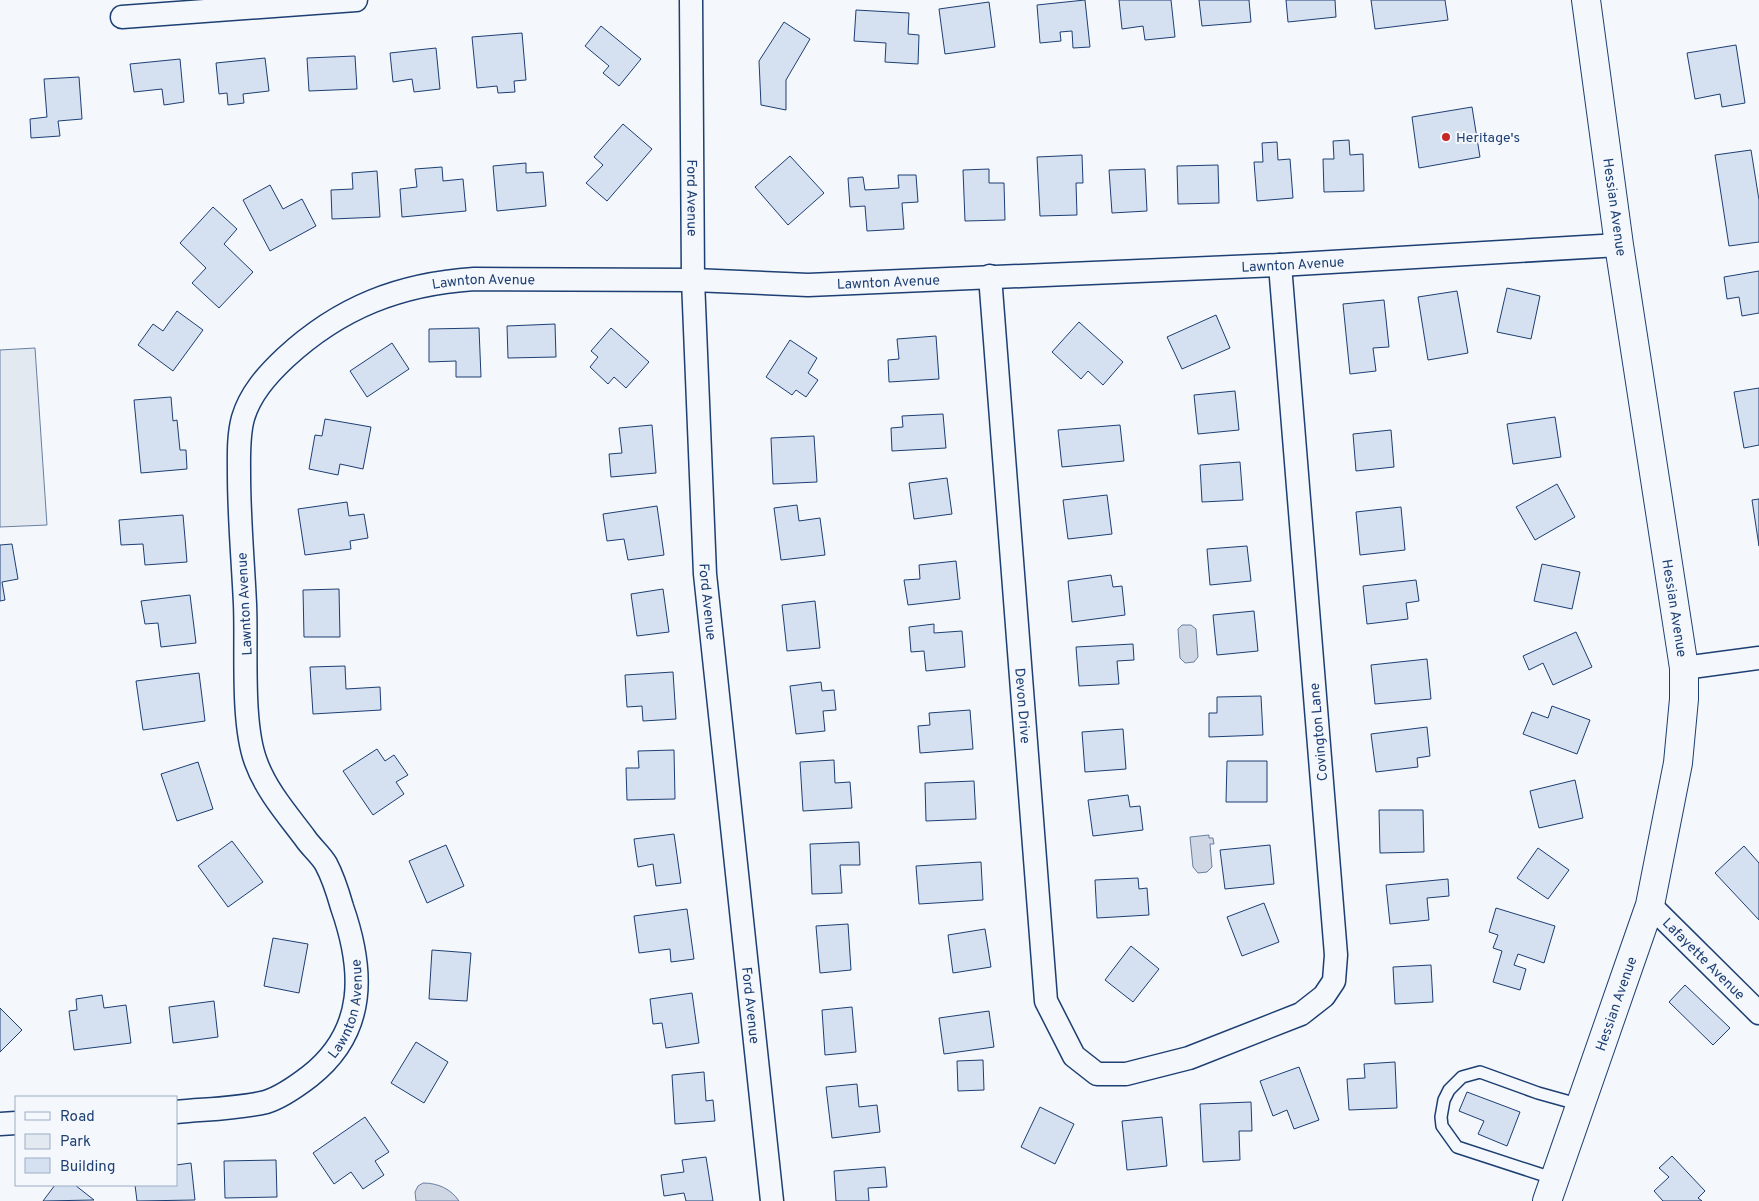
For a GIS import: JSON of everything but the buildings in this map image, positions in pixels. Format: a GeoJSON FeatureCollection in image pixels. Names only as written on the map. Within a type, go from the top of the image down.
{"type":"FeatureCollection","features":[{"type":"Feature","properties":{"kind":"main road","name":"Hessian Avenue"},"geometry":{"type":"LineString","coordinates":[[1551,1190],[1650,905],[1678,763],[1684,699],[1684,668],[1620,245],[1586,0]]}},
{"type":"Feature","properties":{"kind":"street"},"geometry":{"type":"LineString","coordinates":[[122,17],[356,0]]}},
{"type":"Feature","properties":{"kind":"street","name":"Ford Avenue"},"geometry":{"type":"LineString","coordinates":[[691,0],[693,280],[705,574],[772,1201]]}},
{"type":"Feature","properties":{"kind":"street","name":"Lawnton Avenue"},"geometry":{"type":"LineString","coordinates":[[178,1112],[268,1101],[296,1087],[321,1067],[341,1044],[354,1016],[358,984],[356,952],[348,923],[326,864],[269,789],[255,760],[249,730],[245,604],[239,511],[239,448],[244,418],[256,389],[277,365],[325,325],[353,308],[411,288],[442,281],[474,279],[693,280],[808,284],[1280,265],[1620,245]]}},
{"type":"Feature","properties":{"kind":"street","name":"Covington Lane"},"geometry":{"type":"LineString","coordinates":[[1140,1071],[1189,1058],[1301,1014],[1324,996],[1334,981],[1336,955],[1280,265]]}},
{"type":"Feature","properties":{"kind":"street","name":"Devon Drive"},"geometry":{"type":"LineString","coordinates":[[990,276],[1046,1001],[1074,1056],[1097,1074],[1126,1074],[1140,1071]]}},
{"type":"Feature","properties":{"kind":"street"},"geometry":{"type":"LineString","coordinates":[[1684,668],[1759,658]]}},
{"type":"Feature","properties":{"kind":"street","name":"Lafayette Avenue"},"geometry":{"type":"LineString","coordinates":[[1650,905],[1759,1013]]}},
{"type":"Feature","properties":{"kind":"street"},"geometry":{"type":"LineString","coordinates":[[0,1124],[15,1123]]}},
{"type":"Feature","properties":{"kind":"lane"},"geometry":{"type":"LineString","coordinates":[[1551,1190],[1457,1147],[1442,1126],[1441,1117],[1444,1100],[1462,1077],[1480,1072],[1538,1093],[1581,1105]]}},
{"type":"Feature","properties":{"kind":"green space"},"geometry":{"type":"Polygon","coordinates":[[[35,348],[47,525],[0,527],[0,350],[35,348]]]}},
{"type":"Feature","properties":{"kind":"shaded area"},"geometry":{"type":"Polygon","coordinates":[[[1182,625],[1191,625],[1196,629],[1198,657],[1194,662],[1185,663],[1180,658],[1178,629],[1182,625]]]}},
{"type":"Feature","properties":{"kind":"shaded area"},"geometry":{"type":"Polygon","coordinates":[[[1209,835],[1209,838],[1213,838],[1214,844],[1210,844],[1212,867],[1207,872],[1198,873],[1193,867],[1190,837],[1209,835]]]}},
{"type":"Feature","properties":{"kind":"shaded area"},"geometry":{"type":"Polygon","coordinates":[[[423,1183],[434,1184],[444,1188],[459,1201],[416,1201],[415,1192],[418,1186],[423,1183]]]}},
{"type":"Feature","properties":{"kind":"place","name":"Heritage's"},"geometry":{"type":"Point","coordinates":[1446,137]}}]}
